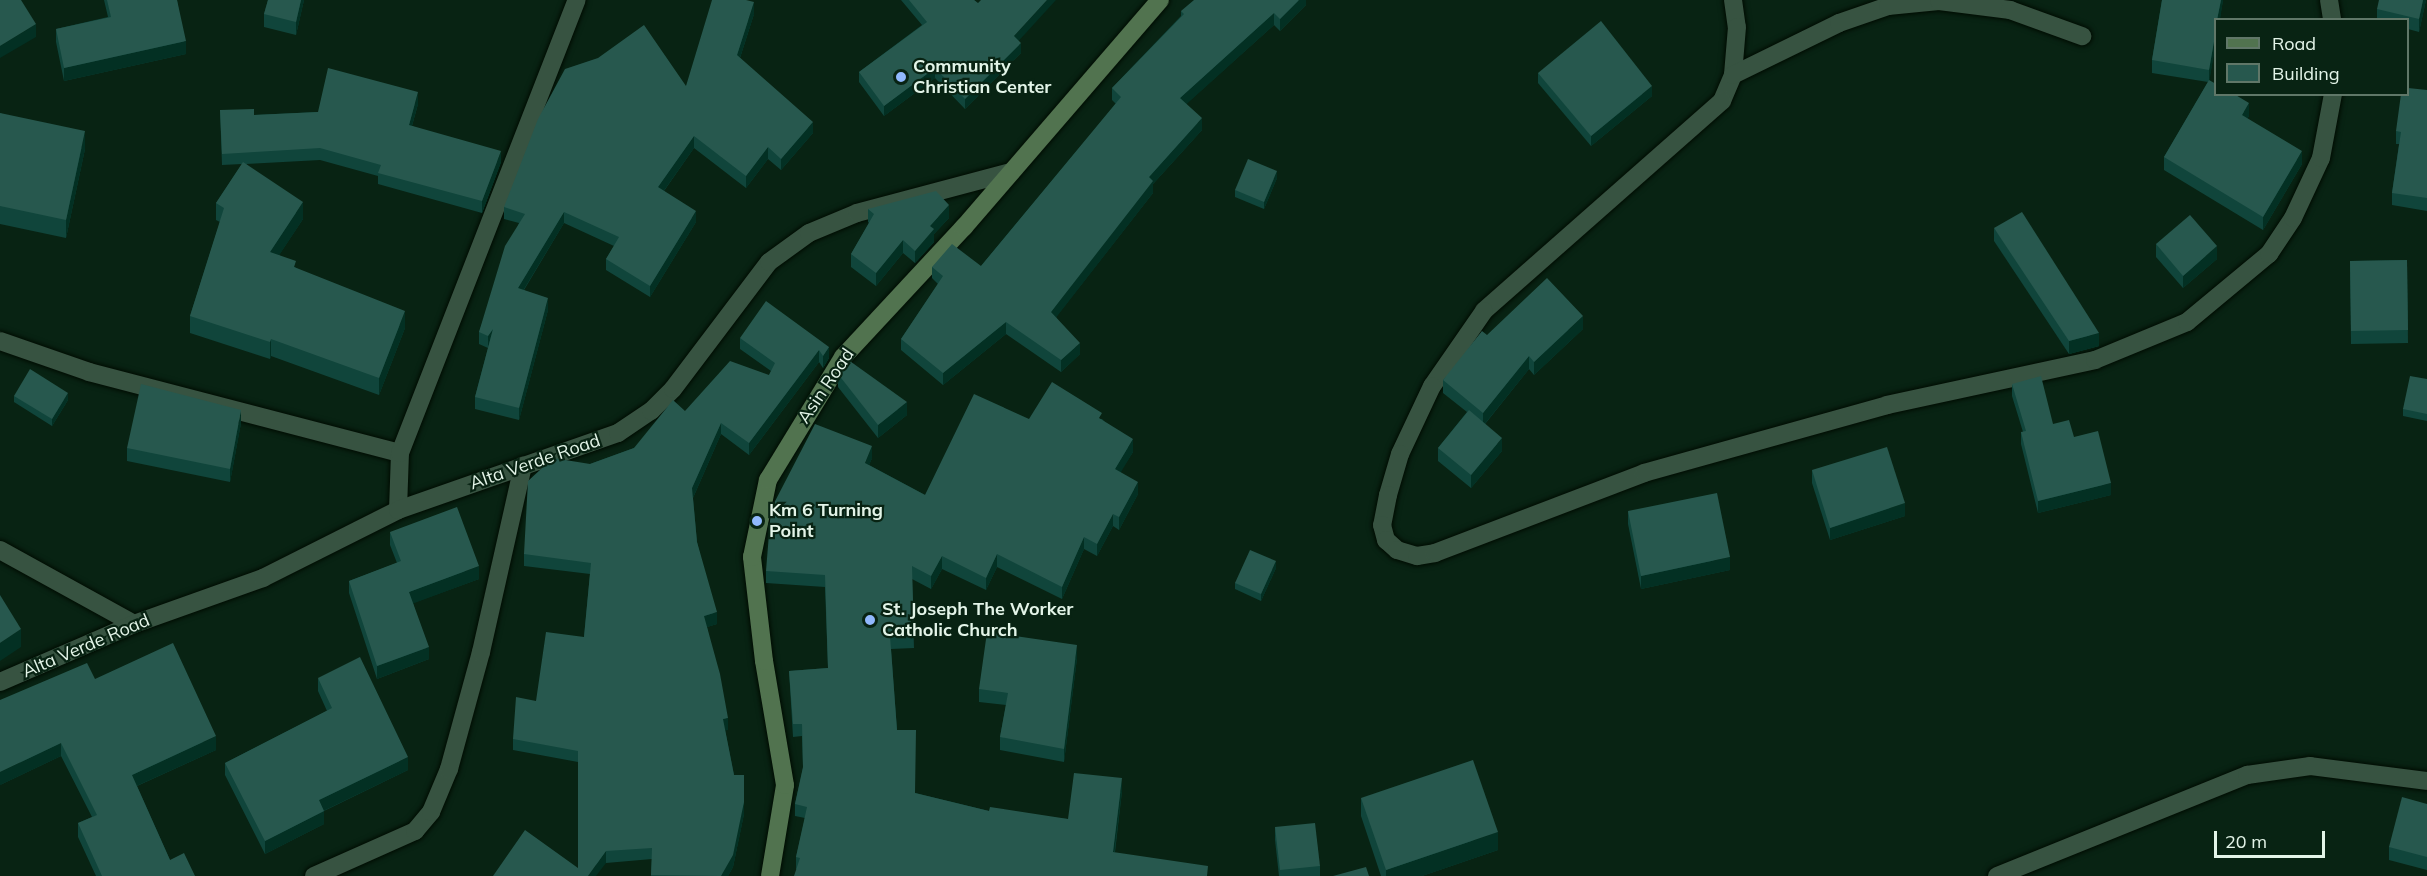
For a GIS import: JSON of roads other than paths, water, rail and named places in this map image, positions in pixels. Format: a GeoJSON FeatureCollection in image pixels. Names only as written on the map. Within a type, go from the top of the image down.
{"type":"FeatureCollection","features":[{"type":"Feature","properties":{"kind":"main road","name":"Asin Road"},"geometry":{"type":"LineString","coordinates":[[770,876],[785,786],[764,661],[752,557],[768,480],[843,357],[1011,172],[1160,0]]}},
{"type":"Feature","properties":{"kind":"street"},"geometry":{"type":"LineString","coordinates":[[398,510],[400,453],[577,0]]}},
{"type":"Feature","properties":{"kind":"street"},"geometry":{"type":"LineString","coordinates":[[1733,0],[1737,27],[1733,75],[1722,101],[1702,123],[1484,311],[1432,386],[1400,454],[1388,495],[1382,525],[1386,540],[1397,550],[1417,556],[1435,553],[1644,473],[1887,405],[2095,360],[2187,322],[2270,254],[2293,218],[2321,158],[2333,96]]}},
{"type":"Feature","properties":{"kind":"street"},"geometry":{"type":"LineString","coordinates":[[2329,0],[2332,18]]}},
{"type":"Feature","properties":{"kind":"street"},"geometry":{"type":"LineString","coordinates":[[1733,75],[1839,23],[1888,6],[1939,1],[2010,9],[2082,36]]}},
{"type":"Feature","properties":{"kind":"street","name":"Alta Verde Road"},"geometry":{"type":"LineString","coordinates":[[0,682],[134,624],[263,578],[398,510],[618,434],[651,411],[706,351],[741,294],[769,262],[809,233],[857,213],[1011,172]]}},
{"type":"Feature","properties":{"kind":"street"},"geometry":{"type":"LineString","coordinates":[[0,341],[89,372],[400,453]]}},
{"type":"Feature","properties":{"kind":"street"},"geometry":{"type":"LineString","coordinates":[[314,876],[415,831],[431,812],[449,769],[481,652],[523,465]]}},
{"type":"Feature","properties":{"kind":"street"},"geometry":{"type":"LineString","coordinates":[[0,550],[134,624]]}},
{"type":"Feature","properties":{"kind":"street"},"geometry":{"type":"LineString","coordinates":[[1997,876],[2247,775],[2310,766],[2427,781]]}},
{"type":"Feature","properties":{"kind":"place","name":"Community Christian Center"},"geometry":{"type":"Point","coordinates":[901,77]}},
{"type":"Feature","properties":{"kind":"place","name":"Km 6 Turning Point"},"geometry":{"type":"Point","coordinates":[757,521]}},
{"type":"Feature","properties":{"kind":"place","name":"St. Joseph The Worker Catholic Church"},"geometry":{"type":"Point","coordinates":[870,620]}}]}
